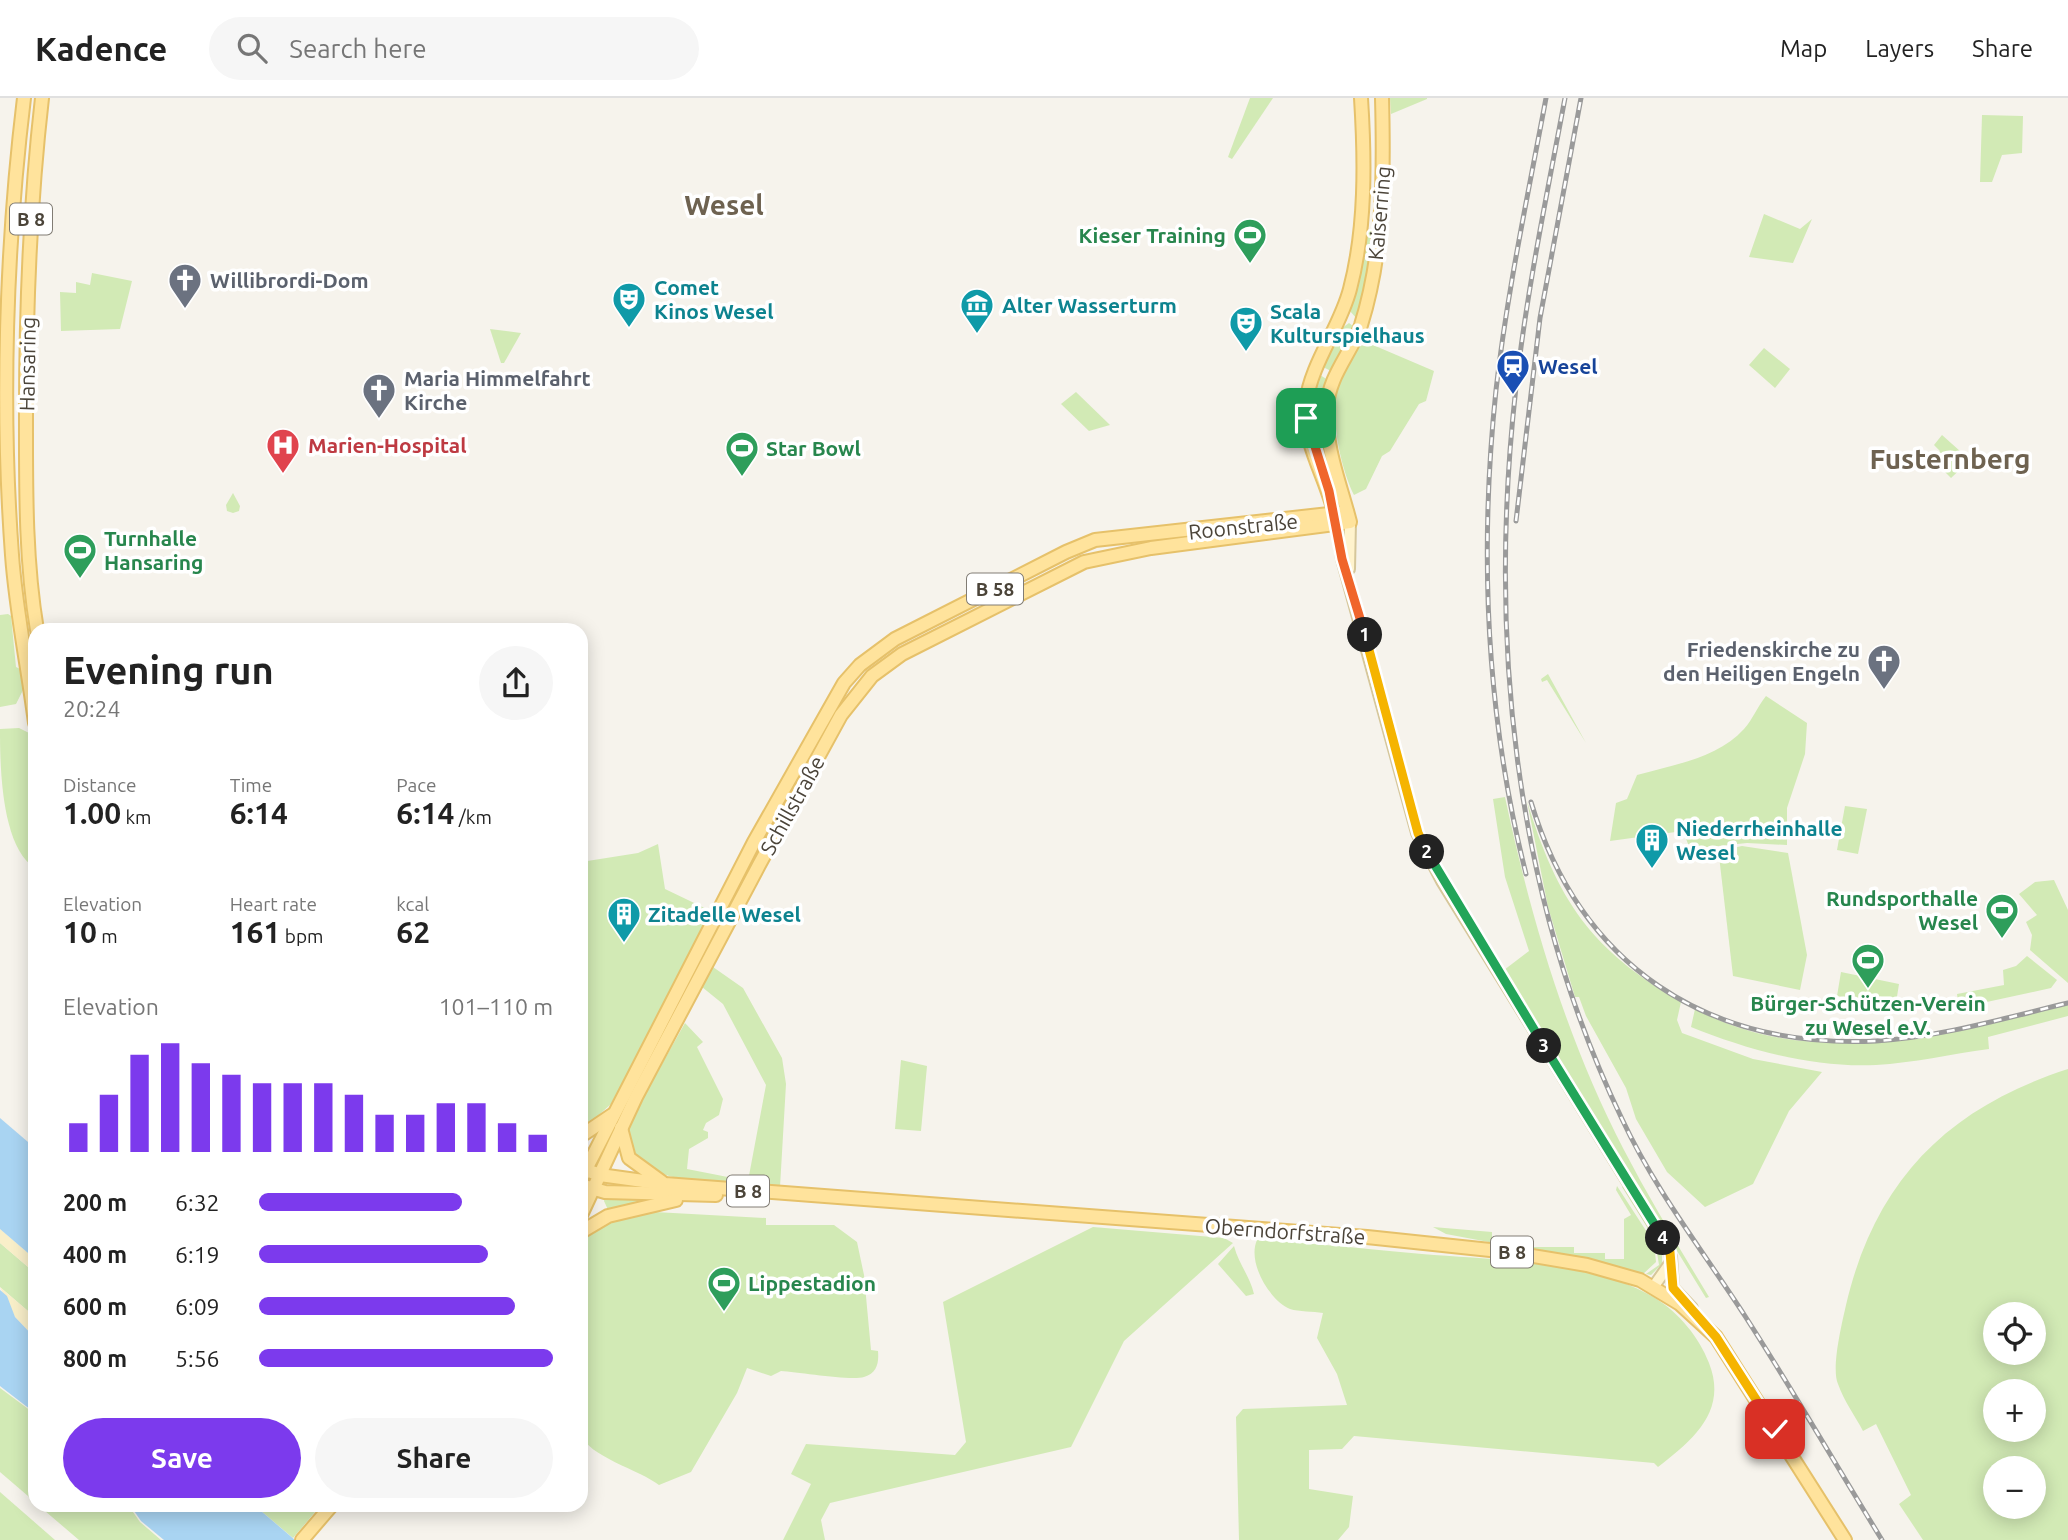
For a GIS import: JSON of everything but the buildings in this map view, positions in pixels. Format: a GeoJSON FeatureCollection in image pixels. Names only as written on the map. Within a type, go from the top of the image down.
{"type":"FeatureCollection","features":[{"type":"Feature","properties":{"kind":"main road","name":"Hansaring"},"geometry":{"type":"LineString","coordinates":[[24,98],[13,228],[8,465],[16,596],[28,676]]}},
{"type":"Feature","properties":{"kind":"main road","name":"Hansaring"},"geometry":{"type":"LineString","coordinates":[[36,623],[27,505],[26,353],[31,226],[42,98]]}},
{"type":"Feature","properties":{"kind":"main road","name":"Kaiserring"},"geometry":{"type":"LineString","coordinates":[[1342,518],[1307,429],[1306,404],[1317,369],[1350,289],[1360,224],[1363,164],[1361,98]]}},
{"type":"Feature","properties":{"kind":"main road","name":"Kaiserring"},"geometry":{"type":"LineString","coordinates":[[1342,518],[1326,410],[1333,377],[1360,327],[1373,273],[1380,225],[1384,164],[1382,98]]}},
{"type":"Feature","properties":{"kind":"main road"},"geometry":{"type":"LineString","coordinates":[[1340,318],[1360,327]]}},
{"type":"Feature","properties":{"kind":"main road"},"geometry":{"type":"LineString","coordinates":[[1342,518],[1349,575],[1418,833],[1442,881],[1665,1242],[1670,1252],[1673,1288],[1716,1337]]}},
{"type":"Feature","properties":{"kind":"main road","name":"Roonstraße"},"geometry":{"type":"LineString","coordinates":[[1150,542],[1342,518]]}},
{"type":"Feature","properties":{"kind":"main road","name":"Schillstraße"},"geometry":{"type":"LineString","coordinates":[[588,1201],[776,802],[834,697],[852,672],[895,639],[1066,552],[1095,540],[1150,542]]}},
{"type":"Feature","properties":{"kind":"main road","name":"Schillstraße"},"geometry":{"type":"LineString","coordinates":[[588,1164],[841,715],[872,676],[886,665],[1084,562],[1150,542]]}},
{"type":"Feature","properties":{"kind":"main road"},"geometry":{"type":"LineString","coordinates":[[776,802],[790,808]]}},
{"type":"Feature","properties":{"kind":"main road"},"geometry":{"type":"LineString","coordinates":[[588,1131],[616,1113]]}},
{"type":"Feature","properties":{"kind":"main road"},"geometry":{"type":"LineString","coordinates":[[621,1128],[629,1158],[665,1184]]}},
{"type":"Feature","properties":{"kind":"main road","name":"B 8"},"geometry":{"type":"LineString","coordinates":[[588,1174],[600,1175]]}},
{"type":"Feature","properties":{"kind":"main road","name":"Oberndorfstraße"},"geometry":{"type":"LineString","coordinates":[[600,1175],[665,1184],[831,1198],[1467,1246],[1587,1265],[1654,1286],[1699,1319],[1716,1337]]}},
{"type":"Feature","properties":{"kind":"main road","name":"B 8"},"geometry":{"type":"LineString","coordinates":[[588,1187],[594,1189]]}},
{"type":"Feature","properties":{"kind":"main road","name":"Oberndorfstraße"},"geometry":{"type":"LineString","coordinates":[[594,1189],[691,1196],[831,1198]]}},
{"type":"Feature","properties":{"kind":"main road","name":"B 8"},"geometry":{"type":"LineString","coordinates":[[588,1228],[617,1212],[691,1196]]}},
{"type":"Feature","properties":{"kind":"main road"},"geometry":{"type":"LineString","coordinates":[[1654,1286],[1671,1262]]}},
{"type":"Feature","properties":{"kind":"main road","name":"B 8"},"geometry":{"type":"LineString","coordinates":[[1716,1337],[1844,1540]]}},
{"type":"Feature","properties":{"kind":"main road"},"geometry":{"type":"LineString","coordinates":[[302,1540],[326,1512]]}},
{"type":"Feature","properties":{"kind":"green space"},"geometry":{"type":"Polygon","coordinates":[[[1250,98],[1273,98],[1232,159],[1228,157],[1250,98]]]}},
{"type":"Feature","properties":{"kind":"green space"},"geometry":{"type":"Polygon","coordinates":[[[1390,98],[1427,98],[1427,99],[1391,114],[1390,98]]]}},
{"type":"Feature","properties":{"kind":"green space"},"geometry":{"type":"Polygon","coordinates":[[[1982,115],[2023,116],[2022,153],[2002,155],[1992,182],[1980,182],[1982,115]]]}},
{"type":"Feature","properties":{"kind":"green space"},"geometry":{"type":"Polygon","coordinates":[[[1764,214],[1800,229],[1812,219],[1793,263],[1749,257],[1764,214]]]}},
{"type":"Feature","properties":{"kind":"green space"},"geometry":{"type":"Polygon","coordinates":[[[1366,230],[1372,231],[1376,237],[1358,320],[1349,310],[1366,230]]]}},
{"type":"Feature","properties":{"kind":"green space"},"geometry":{"type":"Polygon","coordinates":[[[92,273],[132,281],[120,329],[61,331],[60,292],[76,293],[76,282],[90,285],[92,273]]]}},
{"type":"Feature","properties":{"kind":"green space"},"geometry":{"type":"Polygon","coordinates":[[[1349,323],[1354,327],[1331,371],[1323,367],[1342,328],[1349,323]]]}},
{"type":"Feature","properties":{"kind":"green space"},"geometry":{"type":"Polygon","coordinates":[[[490,329],[521,333],[504,363],[501,363],[490,329]]]}},
{"type":"Feature","properties":{"kind":"green space"},"geometry":{"type":"Polygon","coordinates":[[[1366,342],[1434,371],[1426,401],[1419,404],[1390,451],[1382,456],[1366,489],[1354,495],[1341,458],[1335,414],[1342,372],[1351,355],[1366,342]]]}},
{"type":"Feature","properties":{"kind":"green space"},"geometry":{"type":"Polygon","coordinates":[[[1764,348],[1790,369],[1775,388],[1749,365],[1764,348]]]}},
{"type":"Feature","properties":{"kind":"green space"},"geometry":{"type":"Polygon","coordinates":[[[1320,375],[1328,380],[1323,424],[1318,427],[1313,424],[1312,398],[1320,375]]]}},
{"type":"Feature","properties":{"kind":"green space"},"geometry":{"type":"Polygon","coordinates":[[[1076,392],[1110,425],[1089,431],[1061,404],[1076,392]]]}},
{"type":"Feature","properties":{"kind":"green space"},"geometry":{"type":"Polygon","coordinates":[[[1942,435],[1970,460],[1951,478],[1934,461],[1940,451],[1934,445],[1942,435]]]}},
{"type":"Feature","properties":{"kind":"green space"},"geometry":{"type":"Polygon","coordinates":[[[233,493],[240,506],[239,511],[233,513],[227,511],[226,505],[233,493]]]}},
{"type":"Feature","properties":{"kind":"green space"},"geometry":{"type":"Polygon","coordinates":[[[0,615],[11,616],[16,667],[20,669],[23,690],[16,704],[0,707],[0,615]]]}},
{"type":"Feature","properties":{"kind":"green space"},"geometry":{"type":"Polygon","coordinates":[[[1548,674],[1586,743],[1547,680],[1542,682],[1541,679],[1548,674]]]}},
{"type":"Feature","properties":{"kind":"green space"},"geometry":{"type":"Polygon","coordinates":[[[1766,696],[1807,723],[1805,754],[1787,808],[1787,845],[1747,843],[1690,849],[1683,831],[1610,841],[1616,803],[1627,799],[1637,775],[1680,764],[1721,747],[1744,729],[1766,696]]]}},
{"type":"Feature","properties":{"kind":"green space"},"geometry":{"type":"Polygon","coordinates":[[[19,728],[28,732],[28,862],[15,843],[9,825],[2,784],[0,729],[19,728]]]}},
{"type":"Feature","properties":{"kind":"green space"},"geometry":{"type":"Polygon","coordinates":[[[1505,797],[1526,888],[1552,977],[1585,1065],[1634,1169],[1709,1297],[1706,1298],[1504,970],[1529,951],[1505,877],[1493,799],[1505,797]]]}},
{"type":"Feature","properties":{"kind":"green space"},"geometry":{"type":"Polygon","coordinates":[[[1527,801],[1551,867],[1565,894],[1601,942],[1623,963],[1681,1002],[1677,1020],[1682,1033],[1753,1059],[1822,1072],[1789,1111],[1753,1184],[1705,1207],[1667,1172],[1636,1119],[1626,1088],[1586,1016],[1579,997],[1575,997],[1548,907],[1527,801]]]}},
{"type":"Feature","properties":{"kind":"green space"},"geometry":{"type":"Polygon","coordinates":[[[1845,806],[1867,809],[1858,854],[1837,850],[1845,806]]]}},
{"type":"Feature","properties":{"kind":"green space"},"geometry":{"type":"Polygon","coordinates":[[[658,844],[665,889],[713,912],[611,1104],[588,1125],[588,861],[638,853],[658,844]]]}},
{"type":"Feature","properties":{"kind":"green space"},"geometry":{"type":"Polygon","coordinates":[[[1742,846],[1788,853],[1807,955],[1800,990],[1733,976],[1719,856],[1723,850],[1742,846]]]}},
{"type":"Feature","properties":{"kind":"green space"},"geometry":{"type":"Polygon","coordinates":[[[2054,880],[2068,910],[2068,983],[2030,950],[2032,935],[2026,922],[2037,915],[2019,894],[2035,882],[2054,880]]]}},
{"type":"Feature","properties":{"kind":"green space"},"geometry":{"type":"Polygon","coordinates":[[[2027,956],[2057,980],[2051,988],[1959,1008],[1957,994],[2004,985],[2003,970],[2016,966],[2027,956]]]}},
{"type":"Feature","properties":{"kind":"green space"},"geometry":{"type":"Polygon","coordinates":[[[713,967],[743,988],[782,1058],[786,1084],[780,1187],[708,1183],[658,1172],[640,1160],[630,1143],[631,1119],[685,1023],[703,1042],[697,1047],[723,1099],[719,1115],[706,1123],[703,1130],[708,1132],[708,1138],[689,1149],[687,1169],[748,1181],[766,1085],[723,1004],[702,987],[713,967]]]}},
{"type":"Feature","properties":{"kind":"green space","name":"Bürger-Schützen-Verein zu Wesel e.V."},"geometry":{"type":"Polygon","coordinates":[[[1841,972],[1899,984],[1896,1003],[1870,998],[1869,1002],[1837,996],[1841,972]]]}},
{"type":"Feature","properties":{"kind":"green space"},"geometry":{"type":"Polygon","coordinates":[[[2068,1005],[2068,1016],[1988,1037],[1989,1049],[1876,1065],[1829,1064],[1781,1056],[1691,1027],[1695,1009],[1740,1028],[1786,1039],[1833,1043],[1880,1041],[1975,1026],[2068,1005]]]}},
{"type":"Feature","properties":{"kind":"green space"},"geometry":{"type":"Polygon","coordinates":[[[901,1060],[927,1066],[921,1131],[895,1129],[901,1060]]]}},
{"type":"Feature","properties":{"kind":"green space"},"geometry":{"type":"Polygon","coordinates":[[[2068,1069],[2068,1540],[1923,1540],[1899,1504],[1911,1495],[1876,1424],[1863,1431],[1846,1402],[1836,1377],[1836,1357],[1844,1313],[1859,1261],[1876,1221],[1897,1186],[1923,1155],[1952,1128],[1986,1105],[2025,1085],[2068,1069]]]}},
{"type":"Feature","properties":{"kind":"green space"},"geometry":{"type":"Polygon","coordinates":[[[1617,1186],[1654,1243],[1656,1262],[1642,1275],[1580,1259],[1446,1234],[1433,1227],[1492,1232],[1492,1237],[1530,1241],[1531,1247],[1574,1247],[1574,1253],[1605,1253],[1605,1259],[1624,1259],[1624,1219],[1631,1215],[1616,1190],[1617,1186]]]}},
{"type":"Feature","properties":{"kind":"green space"},"geometry":{"type":"Polygon","coordinates":[[[1625,1186],[1662,1246],[1662,1264],[1651,1275],[1646,1274],[1659,1265],[1655,1240],[1622,1187],[1625,1186]]]}},
{"type":"Feature","properties":{"kind":"green space"},"geometry":{"type":"Polygon","coordinates":[[[605,1196],[651,1201],[609,1212],[604,1201],[605,1196]]]}},
{"type":"Feature","properties":{"kind":"green space","name":"Lippestadion"},"geometry":{"type":"Polygon","coordinates":[[[655,1212],[766,1218],[766,1225],[834,1225],[857,1242],[864,1275],[871,1350],[878,1351],[874,1370],[857,1378],[781,1371],[771,1376],[747,1368],[737,1393],[691,1472],[659,1485],[603,1456],[588,1445],[588,1237],[611,1222],[655,1212]]]}},
{"type":"Feature","properties":{"kind":"green space"},"geometry":{"type":"Polygon","coordinates":[[[1093,1227],[1224,1238],[1233,1243],[1124,1341],[1071,1447],[830,1503],[821,1520],[825,1540],[783,1540],[811,1484],[791,1474],[806,1444],[955,1455],[966,1442],[943,1302],[1093,1227]]]}},
{"type":"Feature","properties":{"kind":"green space"},"geometry":{"type":"Polygon","coordinates":[[[1257,1240],[1542,1264],[1573,1269],[1630,1285],[1655,1298],[1672,1311],[1700,1344],[1714,1380],[1714,1396],[1710,1410],[1695,1435],[1658,1467],[1654,1463],[1354,1436],[1342,1449],[1309,1450],[1309,1489],[1353,1496],[1349,1527],[1338,1540],[1239,1540],[1236,1417],[1243,1409],[1347,1405],[1337,1374],[1317,1338],[1323,1313],[1290,1309],[1275,1298],[1258,1269],[1255,1259],[1257,1240]]]}},
{"type":"Feature","properties":{"kind":"green space"},"geometry":{"type":"Polygon","coordinates":[[[0,1243],[28,1267],[28,1311],[0,1287],[0,1243]]]}},
{"type":"Feature","properties":{"kind":"green space"},"geometry":{"type":"Polygon","coordinates":[[[1234,1246],[1254,1294],[1246,1296],[1218,1264],[1234,1246]]]}},
{"type":"Feature","properties":{"kind":"green space"},"geometry":{"type":"Polygon","coordinates":[[[0,1388],[28,1409],[28,1496],[0,1472],[0,1388]]]}},
{"type":"Feature","properties":{"kind":"green space"},"geometry":{"type":"Polygon","coordinates":[[[0,1492],[55,1540],[0,1540],[0,1492]]]}},
{"type":"Feature","properties":{"kind":"green space"},"geometry":{"type":"Polygon","coordinates":[[[46,1512],[133,1512],[161,1540],[79,1540],[46,1512]]]}},
{"type":"Feature","properties":{"kind":"green space"},"geometry":{"type":"Polygon","coordinates":[[[262,1512],[315,1512],[293,1538],[262,1512]]]}},
{"type":"Feature","properties":{"kind":"sand"},"geometry":{"type":"Polygon","coordinates":[[[0,1229],[28,1253],[28,1267],[0,1243],[0,1229]]]}},
{"type":"Feature","properties":{"kind":"sand"},"geometry":{"type":"Polygon","coordinates":[[[0,1287],[28,1311],[28,1331],[15,1317],[0,1287]]]}},
{"type":"Feature","properties":{"kind":"water"},"geometry":{"type":"Polygon","coordinates":[[[0,1118],[28,1142],[28,1253],[0,1229],[0,1118]]]}},
{"type":"Feature","properties":{"kind":"water"},"geometry":{"type":"Polygon","coordinates":[[[0,1290],[7,1296],[15,1317],[28,1331],[28,1408],[0,1386],[0,1290]]]}},
{"type":"Feature","properties":{"kind":"water"},"geometry":{"type":"Polygon","coordinates":[[[135,1512],[262,1512],[295,1540],[164,1540],[141,1521],[135,1512]]]}},
{"type":"Feature","properties":{"kind":"railway"},"geometry":{"type":"LineString","coordinates":[[1526,874],[1502,754],[1494,694],[1487,573],[1488,512],[1496,390],[1506,317],[1546,98]]}},
{"type":"Feature","properties":{"kind":"railway"},"geometry":{"type":"LineString","coordinates":[[1565,98],[1526,314],[1516,387],[1508,481],[1505,575],[1508,668],[1518,761],[1533,853],[1556,944],[1585,1033],[1635,1145],[1664,1195],[1762,1344],[1882,1540]]}},
{"type":"Feature","properties":{"kind":"railway"},"geometry":{"type":"LineString","coordinates":[[1516,521],[1540,318],[1581,98]]}},
{"type":"Feature","properties":{"kind":"railway"},"geometry":{"type":"LineString","coordinates":[[1531,802],[1553,859],[1582,909],[1617,951],[1658,986],[1705,1012],[1757,1030],[1814,1040],[1876,1041],[1949,1031],[2068,1003]]}},
{"type":"Feature","properties":{"kind":"place","name":"Kieser Training"},"geometry":{"type":"Point","coordinates":[1250,265]}},
{"type":"Feature","properties":{"kind":"place","name":"Willibrordi-Dom"},"geometry":{"type":"Point","coordinates":[185,310]}},
{"type":"Feature","properties":{"kind":"place","name":"Comet Kinos Wesel"},"geometry":{"type":"Point","coordinates":[629,329]}},
{"type":"Feature","properties":{"kind":"place","name":"Alter Wasserturm"},"geometry":{"type":"Point","coordinates":[977,335]}},
{"type":"Feature","properties":{"kind":"place","name":"Scala Kulturspielhaus"},"geometry":{"type":"Point","coordinates":[1246,353]}},
{"type":"Feature","properties":{"kind":"place","name":"Wesel"},"geometry":{"type":"Point","coordinates":[1513,396]}},
{"type":"Feature","properties":{"kind":"place","name":"Maria Himmelfahrt Kirche"},"geometry":{"type":"Point","coordinates":[379,420]}},
{"type":"Feature","properties":{"kind":"place","name":"Marien-Hospital"},"geometry":{"type":"Point","coordinates":[283,475]}},
{"type":"Feature","properties":{"kind":"place","name":"Star Bowl"},"geometry":{"type":"Point","coordinates":[742,478]}},
{"type":"Feature","properties":{"kind":"place","name":"Turnhalle Hansaring"},"geometry":{"type":"Point","coordinates":[80,580]}},
{"type":"Feature","properties":{"kind":"place","name":"Friedenskirche zu den Heiligen Engeln"},"geometry":{"type":"Point","coordinates":[1884,691]}},
{"type":"Feature","properties":{"kind":"place","name":"Niederrheinhalle Wesel"},"geometry":{"type":"Point","coordinates":[1652,870]}},
{"type":"Feature","properties":{"kind":"place","name":"Rundsporthalle Wesel"},"geometry":{"type":"Point","coordinates":[2002,940]}},
{"type":"Feature","properties":{"kind":"place","name":"Zitadelle Wesel"},"geometry":{"type":"Point","coordinates":[624,944]}},
{"type":"Feature","properties":{"kind":"place","name":"Bürger-Schützen-Verein zu Wesel e.V."},"geometry":{"type":"Point","coordinates":[1868,990]}},
{"type":"Feature","properties":{"kind":"place","name":"Lippestadion"},"geometry":{"type":"Point","coordinates":[724,1313]}},
{"type":"Feature","properties":{"kind":"district","name":"Wesel"},"geometry":{"type":"Point","coordinates":[724,204]}},
{"type":"Feature","properties":{"kind":"district","name":"Fusternberg"},"geometry":{"type":"Point","coordinates":[1950,458]}},
{"type":"Feature","properties":{"kind":"route"},"geometry":{"type":"LineString","coordinates":[[1306,418],[1307,429],[1329,491],[1342,559],[1349,575],[1418,833],[1442,881],[1665,1242],[1671,1257],[1673,1288],[1716,1337],[1775,1429]]}}]}
